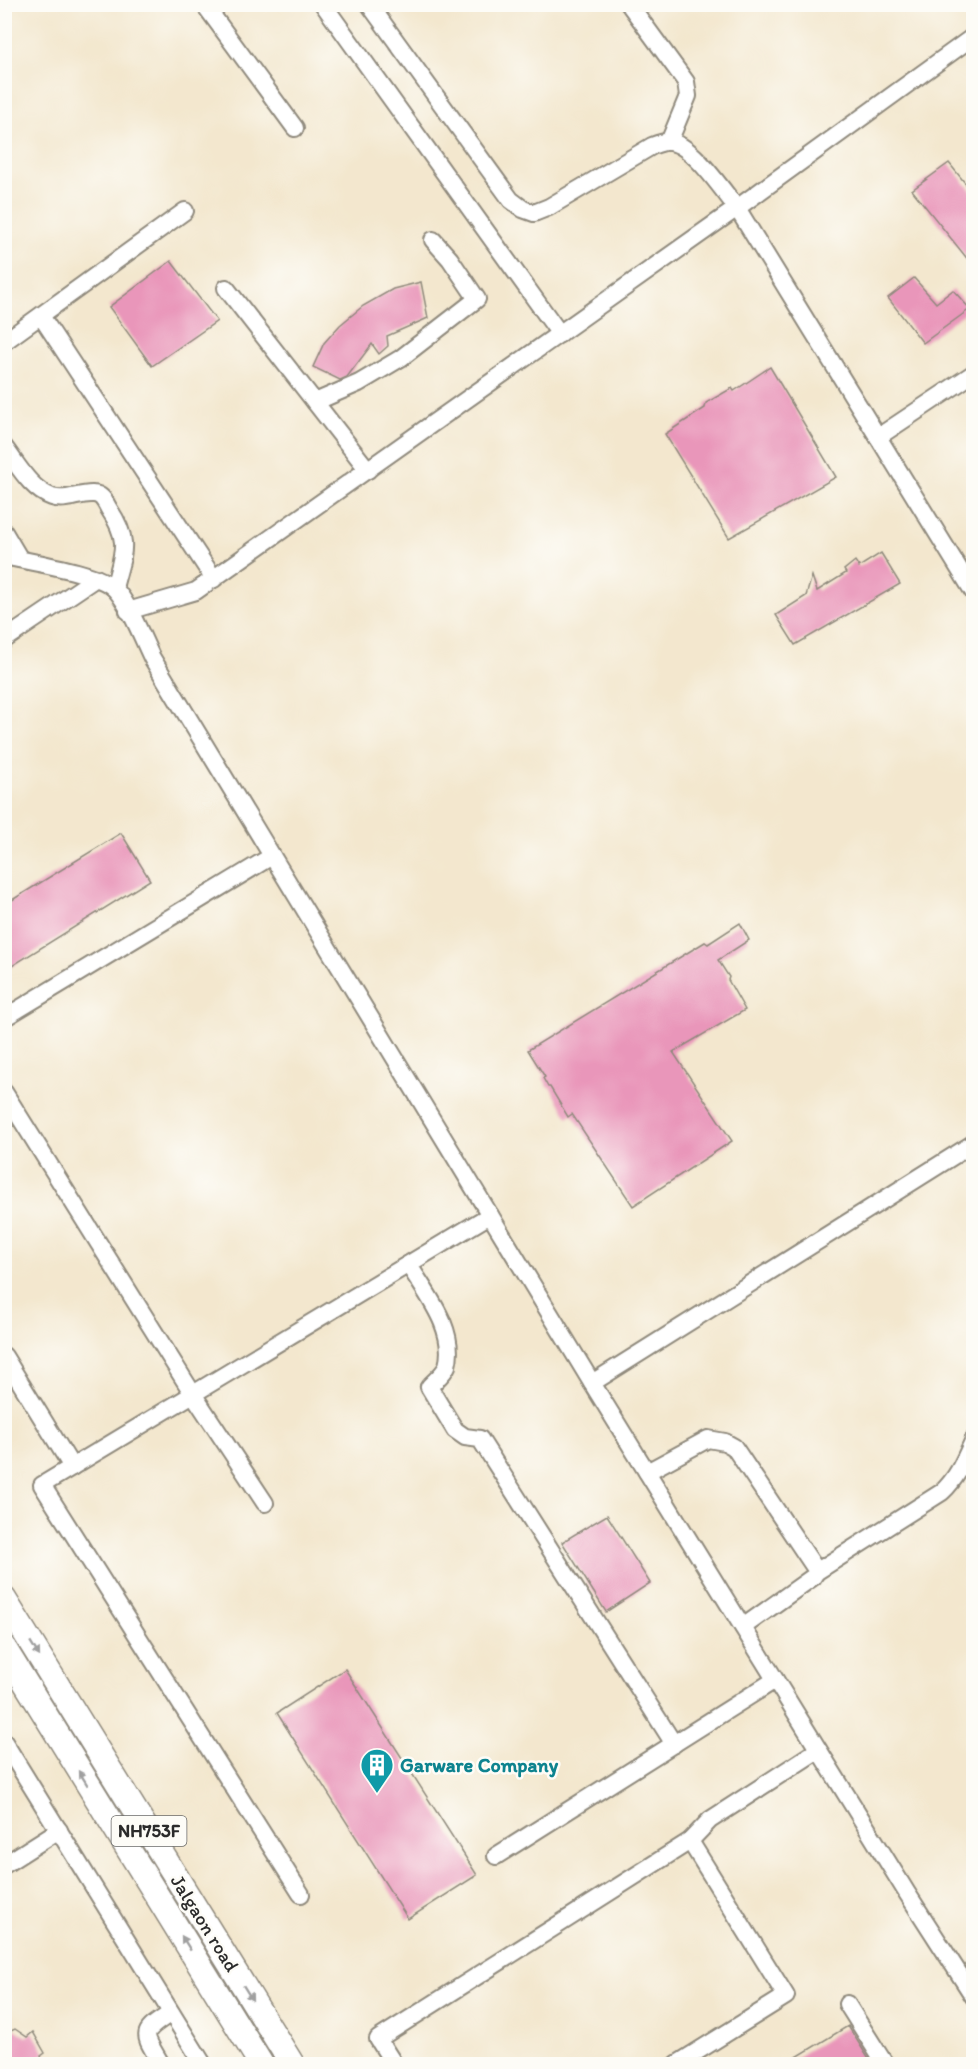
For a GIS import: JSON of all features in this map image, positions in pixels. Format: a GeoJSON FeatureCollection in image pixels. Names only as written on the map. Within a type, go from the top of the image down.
{"type":"FeatureCollection","features":[{"type":"Feature","properties":{"kind":"highway","name":"Jalgaon road"},"geometry":{"type":"LineString","coordinates":[[4,1599],[292,2064]]}},
{"type":"Feature","properties":{"kind":"highway","name":"Jalgaon road"},"geometry":{"type":"LineString","coordinates":[[4,1648],[261,2064]]}},
{"type":"Feature","properties":{"kind":"street"},"geometry":{"type":"LineString","coordinates":[[204,4],[296,128]]}},
{"type":"Feature","properties":{"kind":"street"},"geometry":{"type":"LineString","coordinates":[[323,4],[560,333]]}},
{"type":"Feature","properties":{"kind":"street"},"geometry":{"type":"LineString","coordinates":[[369,4],[511,200],[523,209],[534,213],[549,207],[652,146],[669,142],[682,146],[700,163],[737,208],[974,593]]}},
{"type":"Feature","properties":{"kind":"street"},"geometry":{"type":"LineString","coordinates":[[629,4],[686,82],[688,96],[669,142]]}},
{"type":"Feature","properties":{"kind":"street"},"geometry":{"type":"LineString","coordinates":[[129,611],[196,591],[214,579],[737,208],[974,36]]}},
{"type":"Feature","properties":{"kind":"street"},"geometry":{"type":"LineString","coordinates":[[4,342],[185,211]]}},
{"type":"Feature","properties":{"kind":"street"},"geometry":{"type":"LineString","coordinates":[[315,402],[359,382],[401,358],[477,299],[433,240]]}},
{"type":"Feature","properties":{"kind":"street"},"geometry":{"type":"LineString","coordinates":[[226,288],[368,470]]}},
{"type":"Feature","properties":{"kind":"street"},"geometry":{"type":"LineString","coordinates":[[41,316],[214,579]]}},
{"type":"Feature","properties":{"kind":"street"},"geometry":{"type":"LineString","coordinates":[[878,437],[974,373]]}},
{"type":"Feature","properties":{"kind":"street"},"geometry":{"type":"LineString","coordinates":[[4,447],[35,487],[50,496],[60,499],[96,494],[102,497],[120,525],[124,536],[124,549],[114,588]]}},
{"type":"Feature","properties":{"kind":"street"},"geometry":{"type":"LineString","coordinates":[[4,532],[12,558],[96,578],[114,588],[129,611],[152,658],[592,1383],[907,1893],[972,1992]]}},
{"type":"Feature","properties":{"kind":"street"},"geometry":{"type":"LineString","coordinates":[[4,640],[96,578]]}},
{"type":"Feature","properties":{"kind":"street"},"geometry":{"type":"LineString","coordinates":[[4,1018],[272,856]]}},
{"type":"Feature","properties":{"kind":"street"},"geometry":{"type":"LineString","coordinates":[[4,1092],[193,1394],[265,1503]]}},
{"type":"Feature","properties":{"kind":"street"},"geometry":{"type":"LineString","coordinates":[[592,1383],[974,1143]]}},
{"type":"Feature","properties":{"kind":"street"},"geometry":{"type":"LineString","coordinates":[[301,1894],[42,1485],[490,1215]]}},
{"type":"Feature","properties":{"kind":"street"},"geometry":{"type":"LineString","coordinates":[[409,1265],[440,1317],[449,1344],[446,1368],[429,1387],[455,1430],[465,1437],[480,1439],[674,1744]]}},
{"type":"Feature","properties":{"kind":"street"},"geometry":{"type":"LineString","coordinates":[[4,1356],[72,1467]]}},
{"type":"Feature","properties":{"kind":"street"},"geometry":{"type":"LineString","coordinates":[[647,1472],[708,1439],[725,1442],[734,1447],[816,1572]]}},
{"type":"Feature","properties":{"kind":"street"},"geometry":{"type":"LineString","coordinates":[[743,1628],[813,1577],[816,1572],[942,1492],[956,1476],[974,1439]]}},
{"type":"Feature","properties":{"kind":"street"},"geometry":{"type":"LineString","coordinates":[[496,1856],[775,1680]]}},
{"type":"Feature","properties":{"kind":"street"},"geometry":{"type":"LineString","coordinates":[[4,1742],[203,2064]]}},
{"type":"Feature","properties":{"kind":"street"},"geometry":{"type":"LineString","coordinates":[[394,2064],[378,2039],[690,1841],[710,1820],[818,1750]]}},
{"type":"Feature","properties":{"kind":"street"},"geometry":{"type":"LineString","coordinates":[[4,1865],[59,1830]]}},
{"type":"Feature","properties":{"kind":"street"},"geometry":{"type":"LineString","coordinates":[[676,2064],[786,1996],[690,1841]]}},
{"type":"Feature","properties":{"kind":"street"},"geometry":{"type":"LineString","coordinates":[[847,2004],[885,2064]]}},
{"type":"Feature","properties":{"kind":"street"},"geometry":{"type":"LineString","coordinates":[[161,2064],[147,2039],[147,2033],[150,2027],[171,2013]]}},
{"type":"Feature","properties":{"kind":"building"},"geometry":{"type":"Polygon","coordinates":[[[949,163],[974,194],[974,267],[912,190],[949,163]]]}},
{"type":"Feature","properties":{"kind":"building"},"geometry":{"type":"Polygon","coordinates":[[[171,261],[217,321],[152,366],[109,307],[171,261]]]}},
{"type":"Feature","properties":{"kind":"building"},"geometry":{"type":"Polygon","coordinates":[[[914,278],[936,303],[953,290],[970,309],[923,343],[888,298],[914,278]]]}},
{"type":"Feature","properties":{"kind":"building"},"geometry":{"type":"Polygon","coordinates":[[[421,282],[428,318],[387,336],[388,346],[379,354],[372,344],[347,377],[340,380],[313,367],[324,343],[340,325],[363,306],[393,289],[421,282]]]}},
{"type":"Feature","properties":{"kind":"building"},"geometry":{"type":"Polygon","coordinates":[[[770,367],[836,477],[729,538],[665,434],[705,408],[706,403],[732,388],[734,391],[770,367]]]}},
{"type":"Feature","properties":{"kind":"building"},"geometry":{"type":"Polygon","coordinates":[[[881,553],[900,584],[795,645],[776,615],[806,596],[812,576],[817,591],[846,573],[844,570],[855,561],[859,567],[881,553]]]}},
{"type":"Feature","properties":{"kind":"building"},"geometry":{"type":"Polygon","coordinates":[[[121,833],[150,880],[4,971],[4,905],[121,833]]]}},
{"type":"Feature","properties":{"kind":"building"},"geometry":{"type":"Polygon","coordinates":[[[740,923],[749,940],[718,960],[745,1010],[673,1052],[732,1141],[633,1206],[572,1114],[568,1117],[528,1050],[740,923]]]}},
{"type":"Feature","properties":{"kind":"building"},"geometry":{"type":"Polygon","coordinates":[[[607,1515],[650,1583],[606,1612],[562,1542],[607,1515]]]}},
{"type":"Feature","properties":{"kind":"building","name":"Garware Company"},"geometry":{"type":"Polygon","coordinates":[[[345,1669],[477,1875],[408,1919],[277,1713],[345,1669]]]}},
{"type":"Feature","properties":{"kind":"building"},"geometry":{"type":"Polygon","coordinates":[[[848,2026],[872,2064],[785,2064],[848,2026]]]}},
{"type":"Feature","properties":{"kind":"building"},"geometry":{"type":"Polygon","coordinates":[[[15,2029],[27,2037],[33,2032],[45,2053],[41,2056],[42,2059],[28,2062],[30,2064],[4,2064],[4,2034],[15,2029]]]}},
{"type":"Feature","properties":{"kind":"place","name":"Garware Company"},"geometry":{"type":"Point","coordinates":[377,1794]}}]}
